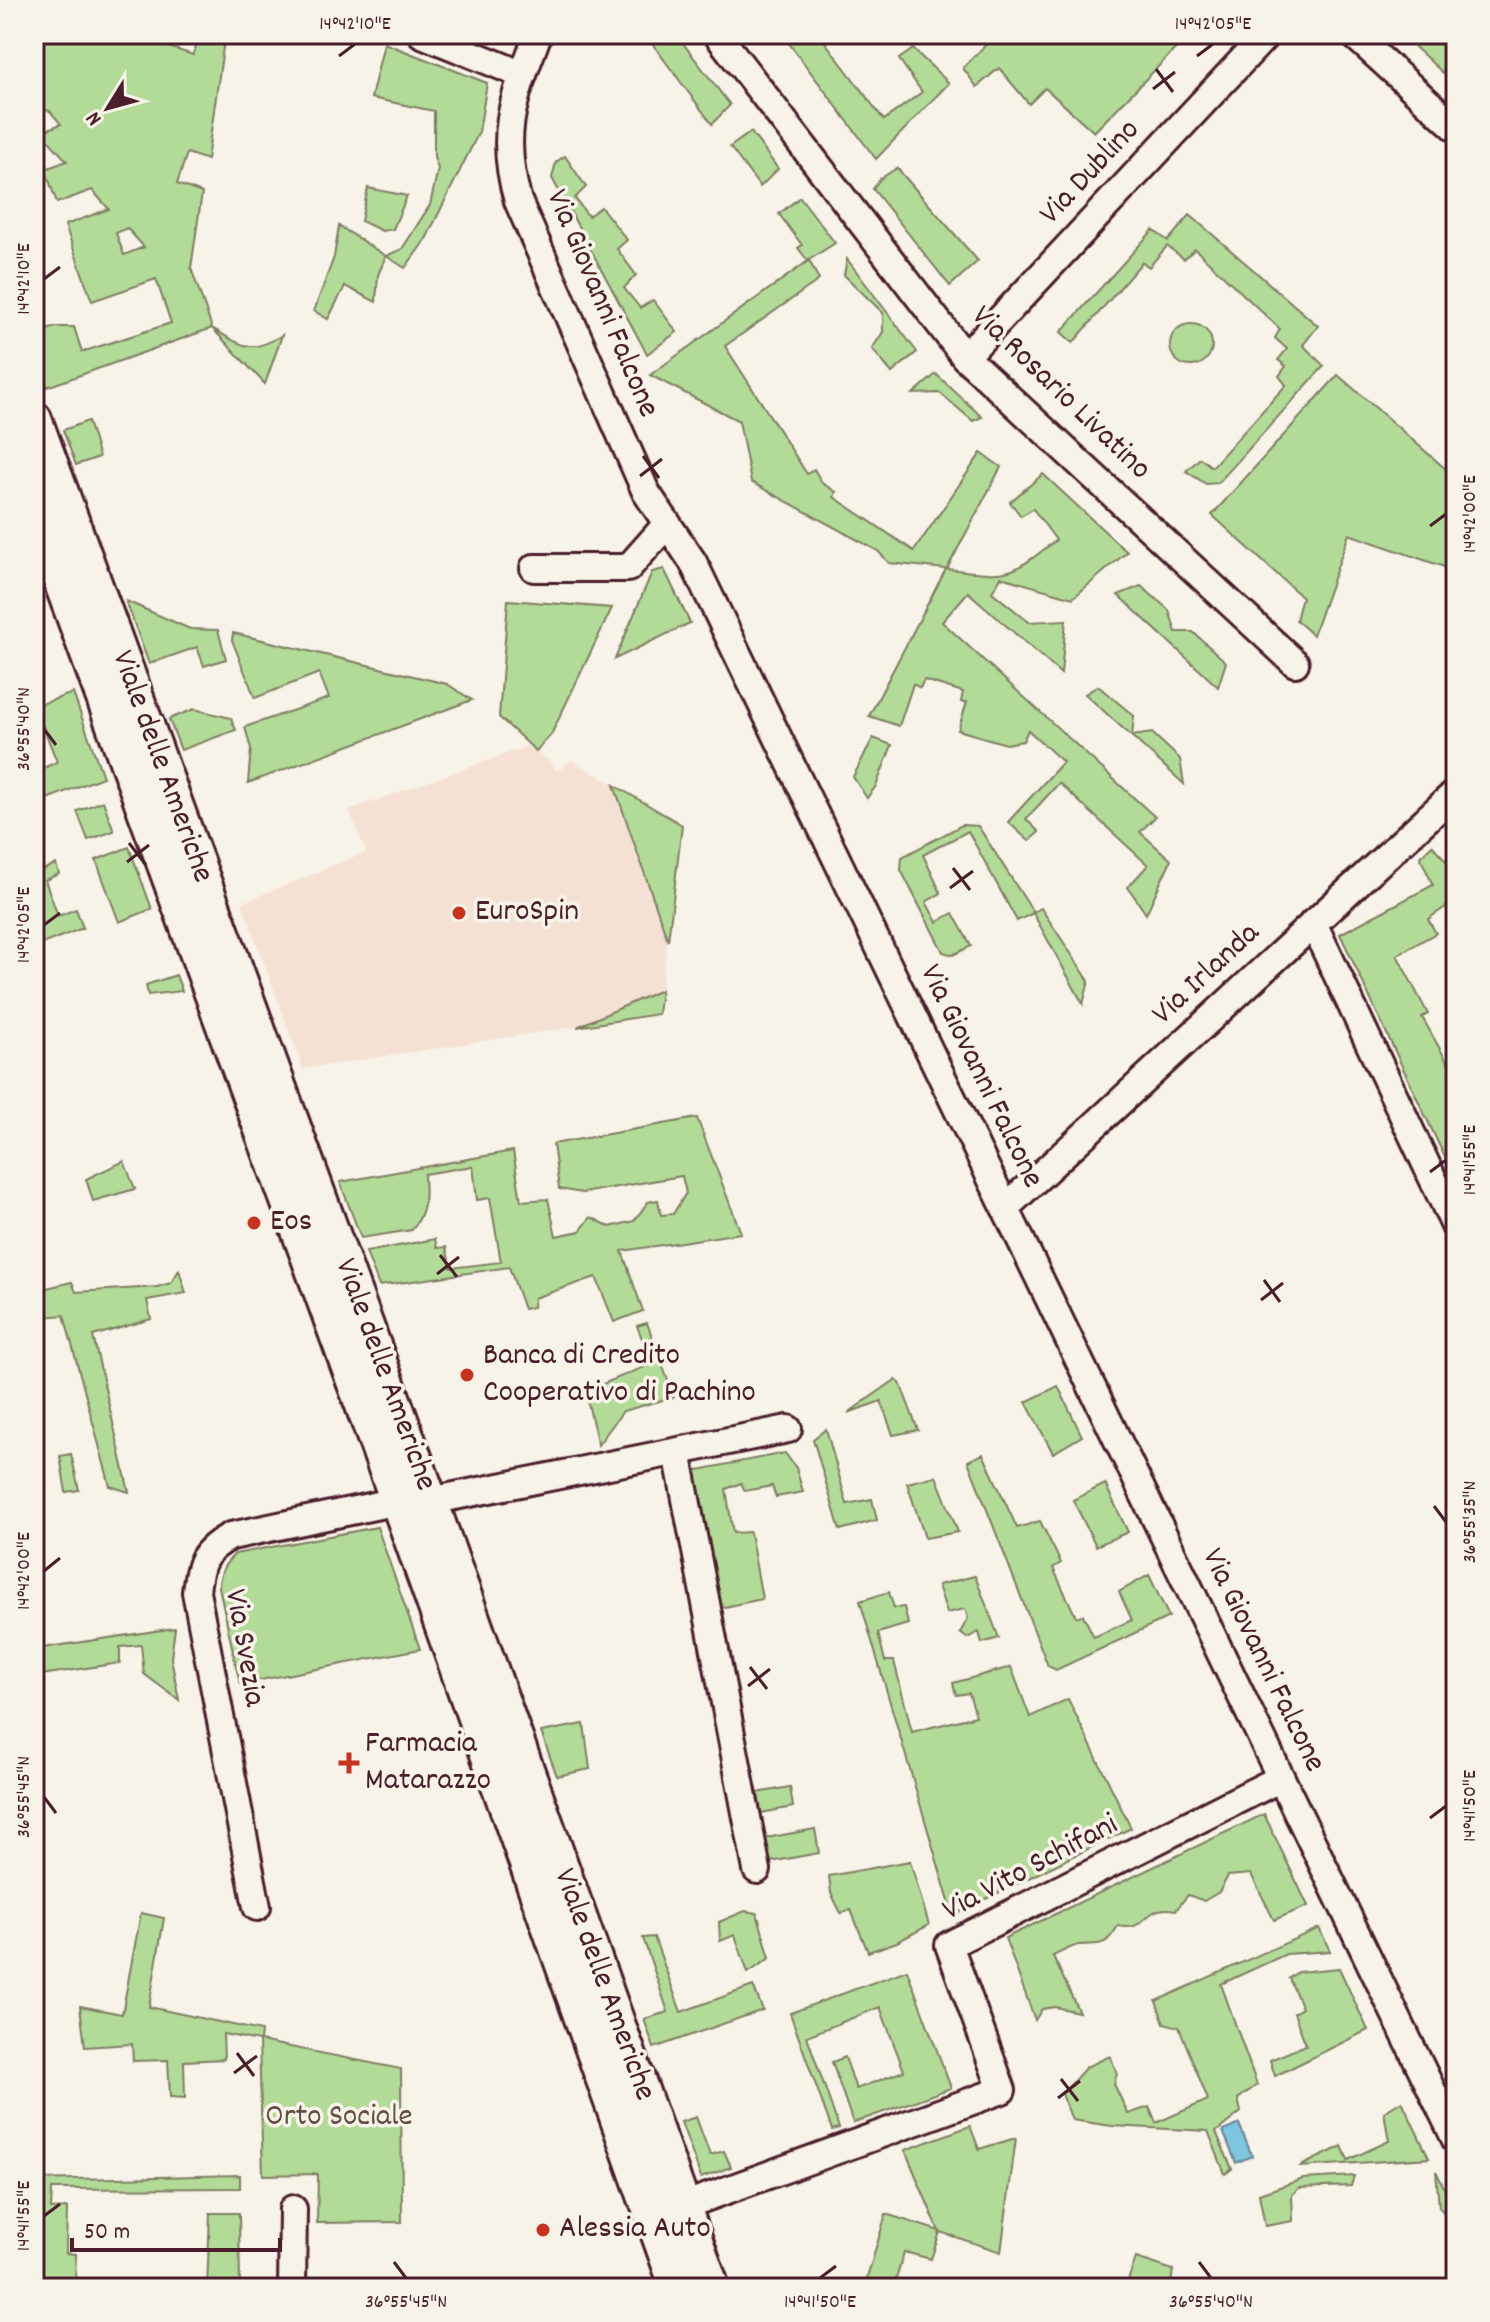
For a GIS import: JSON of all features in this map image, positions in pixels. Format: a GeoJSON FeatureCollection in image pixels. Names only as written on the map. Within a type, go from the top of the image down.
{"type":"FeatureCollection","features":[{"type":"Feature","properties":{"kind":"main road","name":"Viale delle Americhe"},"geometry":{"type":"LineString","coordinates":[[34,419],[414,1501],[678,2288]]}},
{"type":"Feature","properties":{"kind":"main road","name":"Viale delle Americhe"},"geometry":{"type":"LineString","coordinates":[[34,507],[712,2288]]}},
{"type":"Feature","properties":{"kind":"street"},"geometry":{"type":"LineString","coordinates":[[422,34],[523,75]]}},
{"type":"Feature","properties":{"kind":"street","name":"Via Giovanni Falcone"},"geometry":{"type":"LineString","coordinates":[[538,34],[509,125],[508,165],[518,201],[646,492],[693,562],[1456,2140]]}},
{"type":"Feature","properties":{"kind":"street","name":"Via Rosario Livatino"},"geometry":{"type":"LineString","coordinates":[[717,34],[965,357],[1295,663]]}},
{"type":"Feature","properties":{"kind":"street","name":"Via Dublino"},"geometry":{"type":"LineString","coordinates":[[965,357],[1267,34]]}},
{"type":"Feature","properties":{"kind":"street"},"geometry":{"type":"LineString","coordinates":[[1353,34],[1456,128]]}},
{"type":"Feature","properties":{"kind":"street"},"geometry":{"type":"LineString","coordinates":[[534,568],[628,568],[667,524]]}},
{"type":"Feature","properties":{"kind":"street","name":"Via Irlanda"},"geometry":{"type":"LineString","coordinates":[[1005,1208],[1313,923],[1452,805]]}},
{"type":"Feature","properties":{"kind":"street"},"geometry":{"type":"LineString","coordinates":[[1313,923],[1456,1228]]}},
{"type":"Feature","properties":{"kind":"street","name":"Via Svezia"},"geometry":{"type":"LineString","coordinates":[[257,1907],[196,1592],[199,1565],[210,1547],[231,1536],[788,1429]]}},
{"type":"Feature","properties":{"kind":"street"},"geometry":{"type":"LineString","coordinates":[[677,1452],[757,1870]]}},
{"type":"Feature","properties":{"kind":"street","name":"Via Vito Schifani"},"geometry":{"type":"LineString","coordinates":[[683,2206],[1002,2090],[949,1945],[1281,1778]]}},
{"type":"Feature","properties":{"kind":"street"},"geometry":{"type":"LineString","coordinates":[[292,2288],[293,2209]]}},
{"type":"Feature","properties":{"kind":"shaded area","name":"EuroSpin"},"geometry":{"type":"Polygon","coordinates":[[[528,746],[548,760],[557,771],[572,760],[682,825],[658,1014],[303,1069],[242,903],[366,852],[349,810],[528,746]]]}},
{"type":"Feature","properties":{"kind":"green space"},"geometry":{"type":"Polygon","coordinates":[[[34,34],[128,34],[193,55],[198,40],[178,34],[225,34],[207,160],[187,153],[177,184],[202,193],[191,268],[212,328],[47,387],[34,353],[34,334],[56,327],[74,327],[82,352],[171,323],[156,279],[92,301],[65,225],[109,209],[92,190],[57,203],[45,169],[67,161],[41,132],[61,124],[50,111],[34,108],[34,34]],[[127,228],[116,233],[124,255],[144,247],[127,228]]]}},
{"type":"Feature","properties":{"kind":"green space"},"geometry":{"type":"Polygon","coordinates":[[[645,34],[676,34],[730,105],[712,124],[645,34]]]}},
{"type":"Feature","properties":{"kind":"green space"},"geometry":{"type":"Polygon","coordinates":[[[782,34],[819,34],[884,120],[922,92],[899,59],[913,49],[949,83],[876,159],[782,34]]]}},
{"type":"Feature","properties":{"kind":"green space"},"geometry":{"type":"Polygon","coordinates":[[[996,34],[1190,34],[1094,132],[1045,88],[1029,104],[999,68],[977,87],[963,68],[996,34]]]}},
{"type":"Feature","properties":{"kind":"green space"},"geometry":{"type":"Polygon","coordinates":[[[1401,34],[1445,34],[1456,44],[1456,85],[1401,34]]]}},
{"type":"Feature","properties":{"kind":"green space"},"geometry":{"type":"Polygon","coordinates":[[[384,43],[487,83],[479,132],[426,239],[405,268],[386,256],[402,249],[430,205],[438,169],[434,157],[434,111],[371,98],[384,43]]]}},
{"type":"Feature","properties":{"kind":"green space"},"geometry":{"type":"Polygon","coordinates":[[[751,132],[778,169],[760,187],[730,147],[751,132]]]}},
{"type":"Feature","properties":{"kind":"green space"},"geometry":{"type":"Polygon","coordinates":[[[565,156],[586,187],[575,198],[588,216],[601,207],[627,240],[617,249],[636,275],[624,288],[640,308],[653,300],[677,332],[647,354],[552,178],[556,162],[565,156]]]}},
{"type":"Feature","properties":{"kind":"green space"},"geometry":{"type":"Polygon","coordinates":[[[897,168],[978,261],[950,286],[873,189],[880,179],[897,168]]]}},
{"type":"Feature","properties":{"kind":"green space"},"geometry":{"type":"Polygon","coordinates":[[[368,188],[407,196],[393,229],[382,231],[361,221],[368,188]]]}},
{"type":"Feature","properties":{"kind":"green space"},"geometry":{"type":"Polygon","coordinates":[[[800,197],[835,243],[809,260],[819,280],[725,346],[807,474],[814,469],[822,483],[836,492],[834,497],[914,551],[981,453],[1001,467],[947,569],[1006,572],[1027,562],[1056,540],[1033,509],[1021,516],[1010,502],[1043,474],[1127,552],[1073,598],[1001,577],[992,592],[1029,622],[1066,620],[1061,674],[968,592],[942,622],[1155,817],[1140,832],[1171,860],[1146,914],[1128,887],[1148,865],[1059,783],[1026,819],[1039,832],[1029,841],[1008,822],[1063,762],[1028,730],[1023,741],[1006,744],[958,730],[967,702],[961,702],[963,692],[924,680],[920,688],[913,684],[899,726],[869,716],[946,569],[889,563],[878,551],[751,482],[739,421],[650,375],[808,261],[798,248],[802,245],[779,214],[800,197]]]}},
{"type":"Feature","properties":{"kind":"green space"},"geometry":{"type":"Polygon","coordinates":[[[1190,215],[1318,326],[1303,345],[1324,366],[1218,483],[1206,484],[1186,471],[1200,458],[1212,467],[1286,385],[1279,376],[1286,366],[1278,360],[1287,349],[1275,338],[1280,329],[1195,249],[1184,259],[1167,246],[1149,267],[1142,262],[1073,343],[1061,332],[1153,230],[1168,241],[1190,215]]]}},
{"type":"Feature","properties":{"kind":"green space"},"geometry":{"type":"Polygon","coordinates":[[[339,226],[386,256],[378,275],[376,302],[345,286],[328,319],[314,311],[334,257],[339,226]]]}},
{"type":"Feature","properties":{"kind":"green space"},"geometry":{"type":"Polygon","coordinates":[[[847,259],[917,352],[892,373],[872,349],[883,332],[883,313],[844,275],[847,259]]]}},
{"type":"Feature","properties":{"kind":"green space"},"geometry":{"type":"Polygon","coordinates":[[[1191,324],[1206,330],[1212,345],[1206,360],[1191,366],[1176,360],[1170,345],[1176,330],[1191,324]]]}},
{"type":"Feature","properties":{"kind":"green space"},"geometry":{"type":"Polygon","coordinates":[[[212,328],[247,346],[262,345],[282,335],[265,384],[212,328]]]}},
{"type":"Feature","properties":{"kind":"green space"},"geometry":{"type":"Polygon","coordinates":[[[936,374],[982,417],[973,421],[940,393],[913,394],[936,374]]]}},
{"type":"Feature","properties":{"kind":"green space"},"geometry":{"type":"Polygon","coordinates":[[[1338,375],[1456,478],[1456,571],[1349,534],[1313,635],[1296,620],[1302,597],[1212,515],[1338,375]]]}},
{"type":"Feature","properties":{"kind":"green space"},"geometry":{"type":"Polygon","coordinates":[[[88,421],[99,457],[76,465],[63,430],[88,421]]]}},
{"type":"Feature","properties":{"kind":"green space"},"geometry":{"type":"Polygon","coordinates":[[[664,569],[690,623],[615,659],[652,572],[664,569]]]}},
{"type":"Feature","properties":{"kind":"green space"},"geometry":{"type":"Polygon","coordinates":[[[1141,586],[1169,610],[1176,632],[1193,632],[1226,662],[1218,687],[1118,595],[1141,586]]]}},
{"type":"Feature","properties":{"kind":"green space"},"geometry":{"type":"Polygon","coordinates":[[[508,600],[612,608],[551,735],[536,751],[499,717],[508,600]]]}},
{"type":"Feature","properties":{"kind":"green space"},"geometry":{"type":"Polygon","coordinates":[[[126,601],[190,629],[218,630],[226,659],[204,666],[197,647],[149,664],[126,601]]]}},
{"type":"Feature","properties":{"kind":"green space"},"geometry":{"type":"Polygon","coordinates":[[[233,633],[447,684],[472,700],[248,783],[251,749],[245,727],[329,698],[319,673],[255,698],[232,640],[233,633]]]}},
{"type":"Feature","properties":{"kind":"green space"},"geometry":{"type":"Polygon","coordinates":[[[1098,686],[1134,716],[1132,736],[1152,733],[1180,759],[1184,784],[1085,694],[1098,686]]]}},
{"type":"Feature","properties":{"kind":"green space"},"geometry":{"type":"Polygon","coordinates":[[[73,693],[103,777],[34,804],[34,772],[57,762],[35,706],[73,693]]]}},
{"type":"Feature","properties":{"kind":"green space"},"geometry":{"type":"Polygon","coordinates":[[[194,709],[231,718],[236,730],[181,750],[169,719],[194,709]]]}},
{"type":"Feature","properties":{"kind":"green space"},"geometry":{"type":"Polygon","coordinates":[[[873,738],[892,745],[876,786],[867,798],[853,777],[873,738]]]}},
{"type":"Feature","properties":{"kind":"green space"},"geometry":{"type":"Polygon","coordinates":[[[614,785],[682,825],[668,941],[614,785]]]}},
{"type":"Feature","properties":{"kind":"green space"},"geometry":{"type":"Polygon","coordinates":[[[103,801],[114,831],[88,840],[77,811],[103,801]]]}},
{"type":"Feature","properties":{"kind":"green space"},"geometry":{"type":"Polygon","coordinates":[[[962,825],[978,826],[1033,912],[1041,908],[1089,981],[1083,1004],[1033,913],[1017,921],[968,831],[923,855],[941,893],[926,902],[937,922],[953,913],[971,946],[953,955],[943,952],[901,870],[902,857],[962,825]]]}},
{"type":"Feature","properties":{"kind":"green space"},"geometry":{"type":"Polygon","coordinates":[[[1432,845],[1456,872],[1456,900],[1428,919],[1436,933],[1397,955],[1428,1014],[1422,1017],[1453,1072],[1449,1074],[1456,1087],[1456,1181],[1340,934],[1433,885],[1420,857],[1432,845]]]}},
{"type":"Feature","properties":{"kind":"green space"},"geometry":{"type":"Polygon","coordinates":[[[129,847],[152,909],[119,922],[96,860],[129,847]]]}},
{"type":"Feature","properties":{"kind":"green space"},"geometry":{"type":"Polygon","coordinates":[[[35,859],[40,871],[56,864],[59,874],[45,880],[58,916],[76,909],[83,928],[34,947],[35,859]]]}},
{"type":"Feature","properties":{"kind":"green space"},"geometry":{"type":"Polygon","coordinates":[[[176,975],[182,991],[148,995],[146,985],[176,975]]]}},
{"type":"Feature","properties":{"kind":"green space"},"geometry":{"type":"Polygon","coordinates":[[[661,990],[658,1014],[577,1027],[661,990]]]}},
{"type":"Feature","properties":{"kind":"green space"},"geometry":{"type":"Polygon","coordinates":[[[697,1118],[741,1233],[622,1251],[643,1311],[614,1322],[596,1277],[534,1298],[533,1307],[524,1309],[509,1267],[379,1286],[366,1252],[435,1239],[437,1248],[446,1247],[451,1268],[501,1262],[490,1198],[477,1200],[473,1166],[424,1174],[423,1210],[412,1230],[361,1238],[340,1182],[513,1151],[521,1201],[548,1199],[556,1236],[580,1231],[591,1217],[610,1227],[634,1221],[648,1202],[658,1200],[661,1215],[673,1214],[686,1193],[682,1176],[582,1193],[559,1189],[553,1144],[697,1118]]]}},
{"type":"Feature","properties":{"kind":"green space"},"geometry":{"type":"Polygon","coordinates":[[[124,1161],[135,1189],[93,1201],[86,1179],[124,1161]]]}},
{"type":"Feature","properties":{"kind":"green space"},"geometry":{"type":"Polygon","coordinates":[[[179,1270],[186,1293],[147,1300],[151,1319],[93,1336],[129,1492],[110,1486],[64,1315],[34,1318],[34,1291],[72,1282],[76,1292],[157,1287],[171,1283],[179,1270]]]}},
{"type":"Feature","properties":{"kind":"green space"},"geometry":{"type":"Polygon","coordinates":[[[647,1323],[674,1397],[623,1411],[598,1445],[585,1391],[652,1364],[637,1326],[647,1323]]]}},
{"type":"Feature","properties":{"kind":"green space"},"geometry":{"type":"Polygon","coordinates":[[[895,1380],[900,1383],[918,1430],[893,1435],[881,1401],[848,1413],[895,1380]]]}},
{"type":"Feature","properties":{"kind":"green space"},"geometry":{"type":"Polygon","coordinates":[[[1058,1386],[1082,1436],[1053,1453],[1026,1402],[1058,1386]]]}},
{"type":"Feature","properties":{"kind":"green space"},"geometry":{"type":"Polygon","coordinates":[[[826,1429],[847,1504],[872,1499],[877,1520],[840,1530],[813,1439],[826,1429]]]}},
{"type":"Feature","properties":{"kind":"green space"},"geometry":{"type":"Polygon","coordinates":[[[785,1453],[796,1468],[803,1492],[776,1497],[772,1486],[745,1491],[741,1483],[726,1489],[733,1533],[750,1532],[762,1599],[720,1608],[693,1471],[785,1453]]]}},
{"type":"Feature","properties":{"kind":"green space"},"geometry":{"type":"Polygon","coordinates":[[[71,1454],[79,1490],[66,1492],[60,1456],[71,1454]]]}},
{"type":"Feature","properties":{"kind":"green space"},"geometry":{"type":"Polygon","coordinates":[[[983,1454],[1017,1528],[1040,1521],[1061,1563],[1053,1568],[1076,1617],[1083,1615],[1094,1637],[1132,1620],[1119,1592],[1149,1575],[1169,1617],[1056,1670],[1048,1666],[968,1461],[983,1454]]]}},
{"type":"Feature","properties":{"kind":"green space"},"geometry":{"type":"Polygon","coordinates":[[[936,1476],[958,1532],[925,1538],[907,1483],[936,1476]]]}},
{"type":"Feature","properties":{"kind":"green space"},"geometry":{"type":"Polygon","coordinates":[[[1105,1484],[1128,1532],[1096,1546],[1073,1500],[1105,1484]]]}},
{"type":"Feature","properties":{"kind":"green space"},"geometry":{"type":"Polygon","coordinates":[[[377,1527],[420,1649],[240,1684],[219,1587],[228,1561],[235,1554],[377,1527]]]}},
{"type":"Feature","properties":{"kind":"green space"},"geometry":{"type":"Polygon","coordinates":[[[975,1576],[999,1638],[982,1643],[979,1632],[967,1638],[960,1633],[968,1618],[965,1609],[947,1613],[938,1585],[975,1576]]]}},
{"type":"Feature","properties":{"kind":"green space"},"geometry":{"type":"Polygon","coordinates":[[[889,1592],[894,1608],[904,1607],[908,1624],[878,1633],[885,1661],[894,1661],[912,1732],[976,1716],[969,1693],[956,1695],[953,1683],[1011,1667],[1030,1717],[1068,1699],[1131,1828],[953,1915],[860,1601],[889,1592]]]}},
{"type":"Feature","properties":{"kind":"green space"},"geometry":{"type":"Polygon","coordinates":[[[175,1628],[171,1658],[179,1700],[144,1674],[141,1645],[120,1647],[120,1663],[34,1676],[34,1640],[40,1639],[42,1648],[175,1628]]]}},
{"type":"Feature","properties":{"kind":"green space"},"geometry":{"type":"Polygon","coordinates":[[[584,1724],[590,1769],[557,1776],[541,1732],[584,1724]]]}},
{"type":"Feature","properties":{"kind":"green space"},"geometry":{"type":"Polygon","coordinates":[[[790,1787],[793,1807],[761,1813],[757,1793],[790,1787]]]}},
{"type":"Feature","properties":{"kind":"green space"},"geometry":{"type":"Polygon","coordinates":[[[1264,1814],[1308,1906],[1274,1920],[1251,1874],[1228,1876],[1219,1892],[1204,1901],[1188,1895],[1176,1910],[1157,1911],[1135,1925],[1118,1926],[1102,1943],[1076,1946],[1053,1956],[1079,2012],[1055,2007],[1042,2009],[1035,2020],[1005,1938],[1264,1814]]]}},
{"type":"Feature","properties":{"kind":"green space"},"geometry":{"type":"Polygon","coordinates":[[[815,1829],[819,1853],[770,1862],[766,1838],[815,1829]]]}},
{"type":"Feature","properties":{"kind":"green space"},"geometry":{"type":"Polygon","coordinates":[[[910,1861],[929,1925],[897,1942],[868,1952],[851,1910],[841,1913],[831,1893],[829,1876],[910,1861]]]}},
{"type":"Feature","properties":{"kind":"green space"},"geometry":{"type":"Polygon","coordinates":[[[745,1911],[757,1913],[770,1958],[748,1973],[735,1935],[720,1941],[719,1922],[745,1911]]]}},
{"type":"Feature","properties":{"kind":"green space","name":"Orto Sociale"},"geometry":{"type":"Polygon","coordinates":[[[141,1913],[164,1918],[149,2007],[261,2031],[260,2041],[401,2069],[402,2222],[317,2223],[318,2174],[263,2175],[259,2041],[223,2034],[224,2059],[184,2061],[185,2098],[170,2097],[168,2060],[133,2061],[132,2044],[85,2047],[80,2006],[122,2014],[141,1913]]]}},
{"type":"Feature","properties":{"kind":"green space"},"geometry":{"type":"Polygon","coordinates":[[[1319,1928],[1330,1951],[1286,1954],[1221,1984],[1257,2085],[1238,2099],[1241,2112],[1216,2132],[1232,2169],[1225,2174],[1208,2131],[1112,2126],[1072,2120],[1062,2094],[1086,2067],[1110,2056],[1117,2073],[1114,2084],[1128,2114],[1149,2107],[1156,2123],[1208,2100],[1179,2027],[1164,2023],[1156,2001],[1319,1928]]]}},
{"type":"Feature","properties":{"kind":"green space"},"geometry":{"type":"Polygon","coordinates":[[[654,1937],[681,2012],[753,1986],[763,2010],[654,2048],[644,2019],[668,2012],[643,1938],[654,1937]]]}},
{"type":"Feature","properties":{"kind":"green space"},"geometry":{"type":"Polygon","coordinates":[[[1339,1968],[1368,2030],[1275,2076],[1270,2060],[1306,2045],[1294,2013],[1302,2008],[1289,1978],[1298,1972],[1339,1968]]]}},
{"type":"Feature","properties":{"kind":"green space"},"geometry":{"type":"Polygon","coordinates":[[[907,1970],[951,2088],[853,2123],[832,2062],[845,2057],[856,2089],[904,2071],[880,2007],[807,2036],[839,2128],[832,2130],[790,2013],[907,1970]]]}},
{"type":"Feature","properties":{"kind":"green space"},"geometry":{"type":"Polygon","coordinates":[[[1402,2101],[1429,2158],[1299,2167],[1342,2146],[1348,2160],[1389,2141],[1384,2112],[1402,2101]]]}},
{"type":"Feature","properties":{"kind":"green space"},"geometry":{"type":"Polygon","coordinates":[[[696,2117],[710,2155],[724,2151],[731,2167],[701,2178],[681,2122],[696,2117]]]}},
{"type":"Feature","properties":{"kind":"green space"},"geometry":{"type":"Polygon","coordinates":[[[970,2126],[979,2149],[1016,2138],[1001,2252],[940,2232],[931,2259],[904,2252],[895,2283],[910,2288],[864,2288],[886,2214],[939,2231],[905,2150],[970,2126]]]}},
{"type":"Feature","properties":{"kind":"green space"},"geometry":{"type":"Polygon","coordinates":[[[1436,2171],[1456,2212],[1456,2243],[1451,2244],[1450,2219],[1439,2207],[1436,2171]]]}},
{"type":"Feature","properties":{"kind":"green space"},"geometry":{"type":"Polygon","coordinates":[[[240,2175],[240,2188],[52,2189],[51,2209],[67,2208],[66,2253],[76,2254],[75,2288],[34,2288],[34,2180],[240,2175]]]}},
{"type":"Feature","properties":{"kind":"green space"},"geometry":{"type":"Polygon","coordinates":[[[1354,2176],[1351,2186],[1299,2188],[1292,2195],[1293,2221],[1265,2226],[1259,2194],[1303,2179],[1354,2176]]]}},
{"type":"Feature","properties":{"kind":"green space"},"geometry":{"type":"Polygon","coordinates":[[[210,2213],[239,2213],[240,2288],[207,2288],[210,2213]]]}},
{"type":"Feature","properties":{"kind":"green space"},"geometry":{"type":"Polygon","coordinates":[[[1136,2258],[1173,2270],[1171,2284],[1188,2288],[1117,2288],[1127,2283],[1136,2258]]]}},
{"type":"Feature","properties":{"kind":"water"},"geometry":{"type":"Polygon","coordinates":[[[1239,2124],[1252,2156],[1236,2163],[1223,2131],[1239,2124]]]}},
{"type":"Feature","properties":{"kind":"place","name":"EuroSpin"},"geometry":{"type":"Point","coordinates":[459,913]}},
{"type":"Feature","properties":{"kind":"place","name":"Eos"},"geometry":{"type":"Point","coordinates":[254,1223]}},
{"type":"Feature","properties":{"kind":"place","name":"Banca di Credito Cooperativo di Pachino"},"geometry":{"type":"Point","coordinates":[467,1375]}},
{"type":"Feature","properties":{"kind":"place","name":"Farmacia Matarazzo"},"geometry":{"type":"Point","coordinates":[349,1763]}},
{"type":"Feature","properties":{"kind":"place","name":"Alessia Auto"},"geometry":{"type":"Point","coordinates":[543,2230]}}]}
